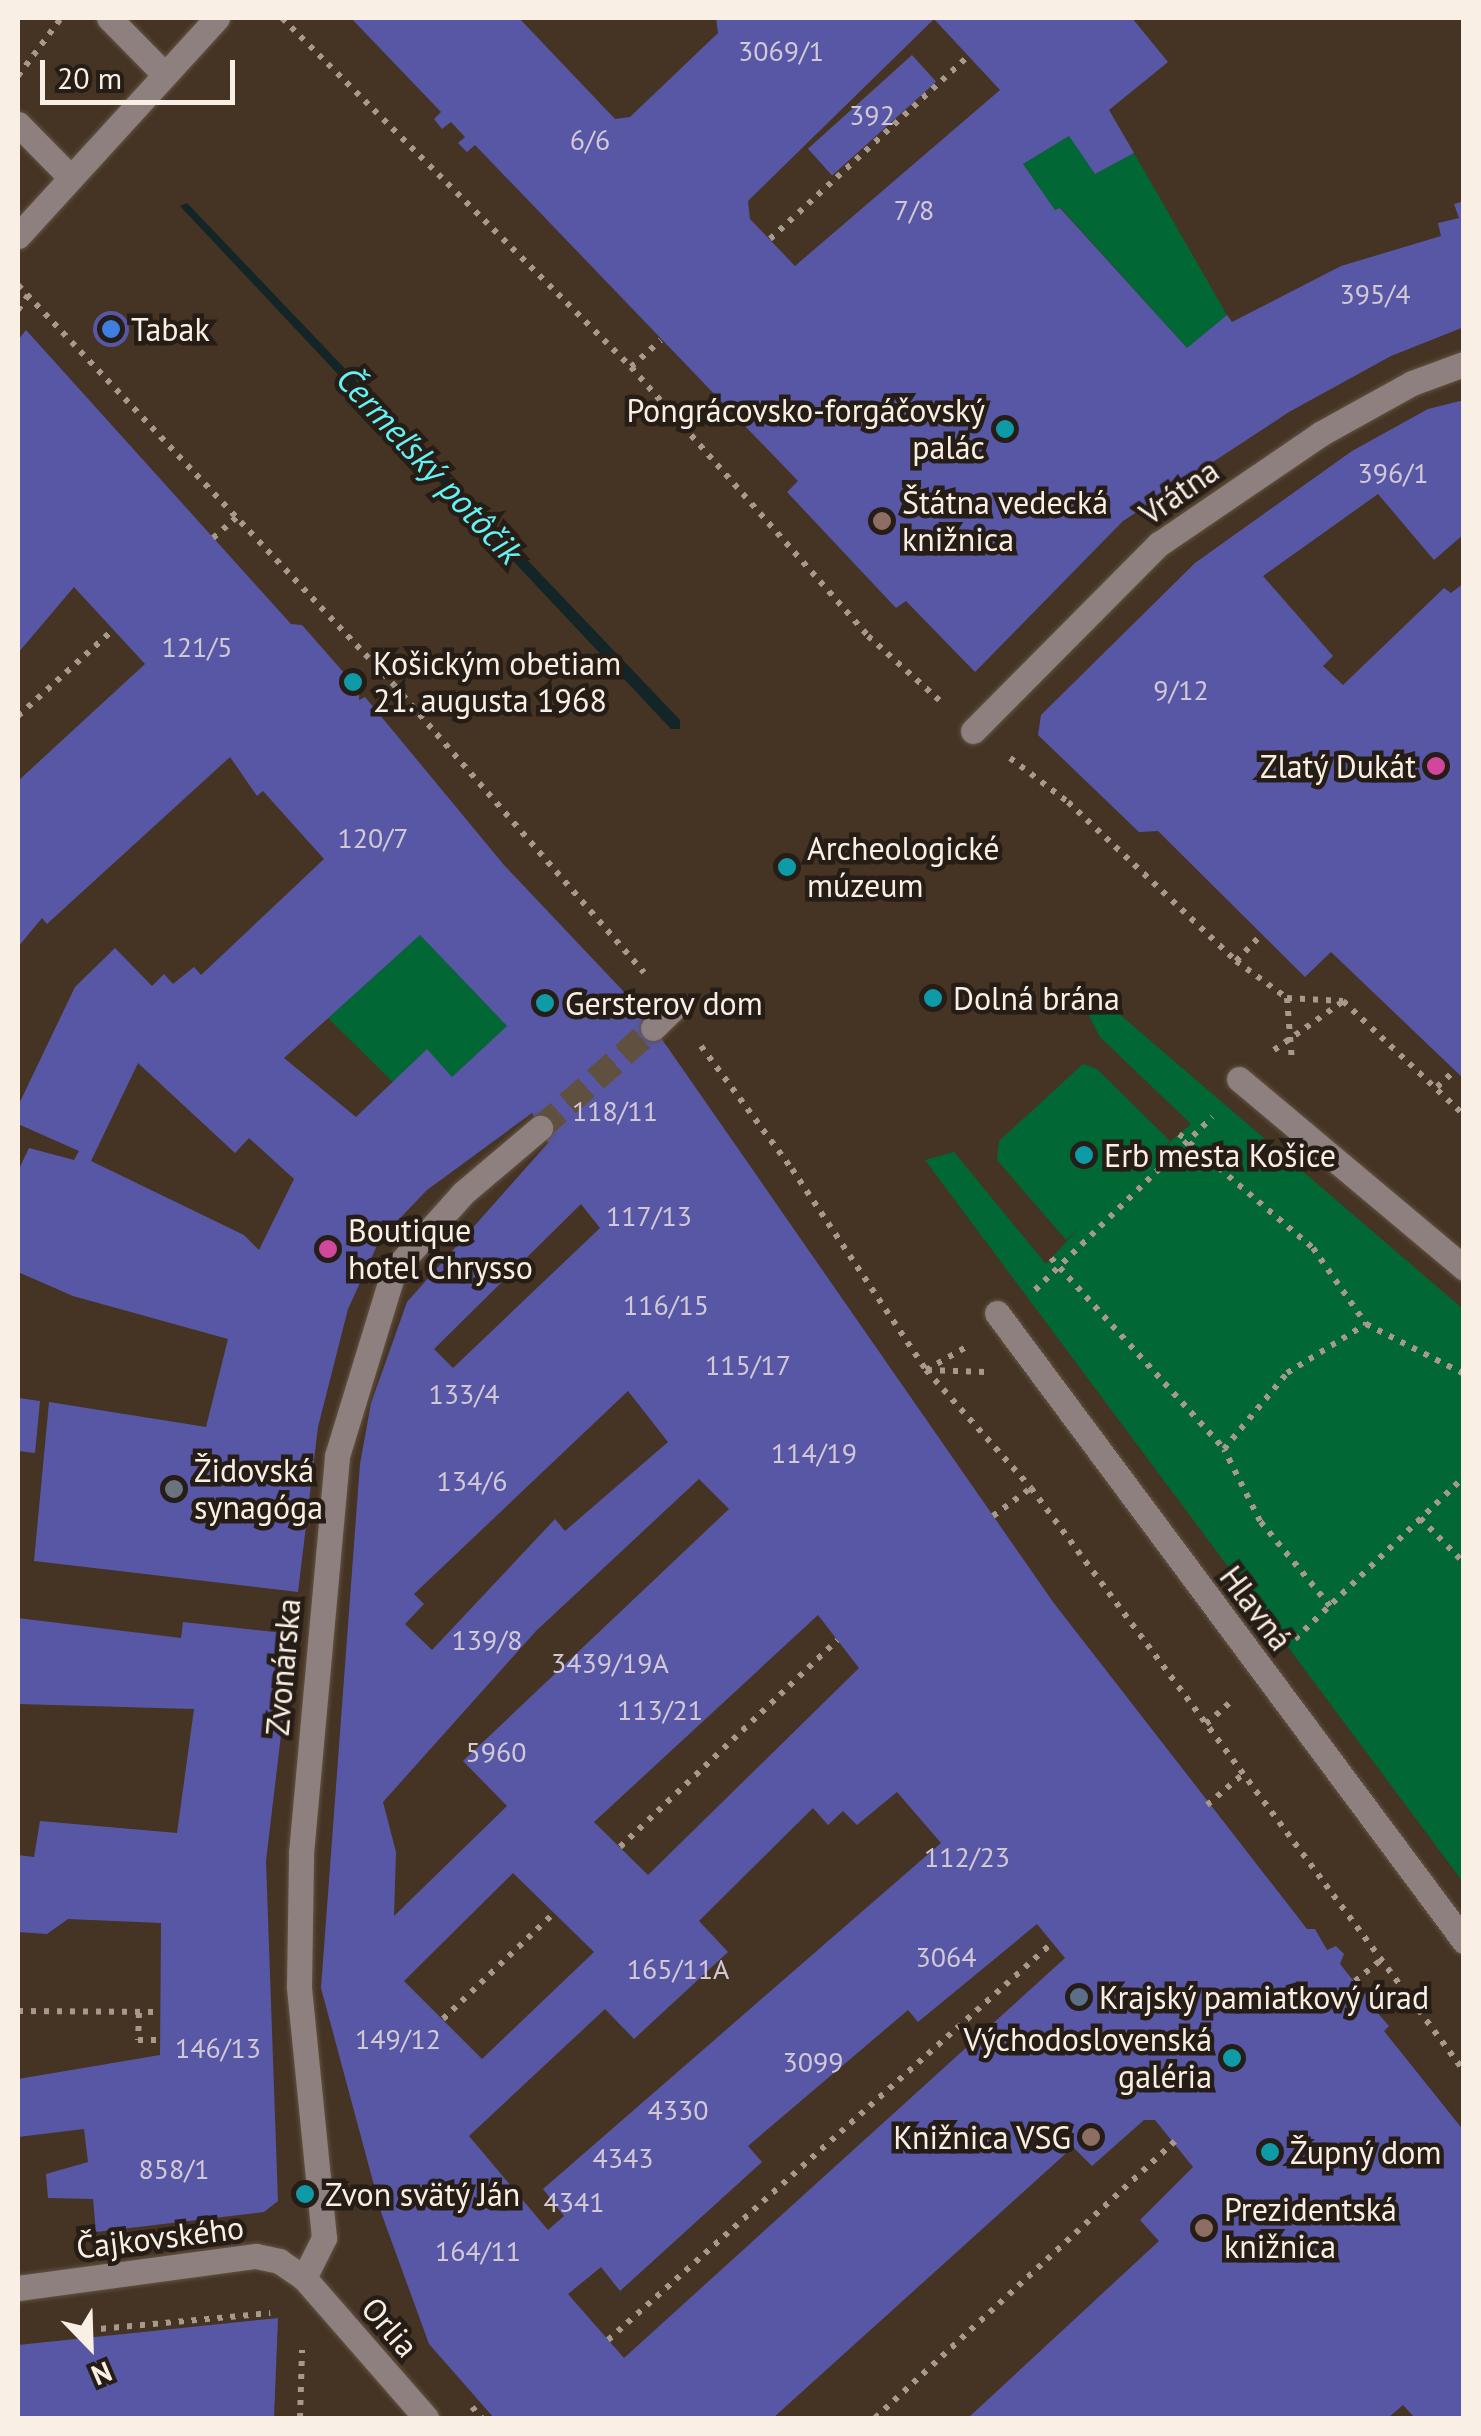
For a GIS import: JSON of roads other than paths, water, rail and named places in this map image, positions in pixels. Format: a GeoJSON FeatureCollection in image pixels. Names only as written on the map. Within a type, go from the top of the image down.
{"type":"FeatureCollection","features":[{"type":"Feature","properties":{"kind":"street"},"geometry":{"type":"LineString","coordinates":[[109,18],[163,73]]}},
{"type":"Feature","properties":{"kind":"street"},"geometry":{"type":"LineString","coordinates":[[18,236],[217,18]]}},
{"type":"Feature","properties":{"kind":"street"},"geometry":{"type":"LineString","coordinates":[[18,124],[70,177]]}},
{"type":"Feature","properties":{"kind":"street","name":"Vrátna"},"geometry":{"type":"LineString","coordinates":[[973,731],[1159,544],[1320,434],[1412,384],[1464,364]]}},
{"type":"Feature","properties":{"kind":"street"},"geometry":{"type":"LineString","coordinates":[[653,1028],[673,1009]]}},
{"type":"Feature","properties":{"kind":"street"},"geometry":{"type":"LineString","coordinates":[[1241,1081],[1464,1268]]}},
{"type":"Feature","properties":{"kind":"street","name":"Zvonárska"},"geometry":{"type":"LineString","coordinates":[[304,2278],[324,2238],[299,1986],[301,1853],[337,1456],[394,1270],[463,1193],[540,1128]]}},
{"type":"Feature","properties":{"kind":"street","name":"Hlavná"},"geometry":{"type":"LineString","coordinates":[[999,1316],[1464,1941]]}},
{"type":"Feature","properties":{"kind":"street","name":"Čajkovského"},"geometry":{"type":"LineString","coordinates":[[18,2288],[256,2256],[285,2264],[304,2278]]}},
{"type":"Feature","properties":{"kind":"street","name":"Orlia"},"geometry":{"type":"LineString","coordinates":[[304,2278],[426,2418]]}},
{"type":"Feature","properties":{"kind":"water","name":"Čermeľský potôčik"},"geometry":{"type":"Polygon","coordinates":[[[187,203],[680,720],[680,729],[671,729],[180,206],[187,203]]]}},
{"type":"Feature","properties":{"kind":"tunnel"},"geometry":{"type":"LineString","coordinates":[[540,1128],[653,1028]]}},
{"type":"Feature","properties":{"kind":"place","name":"Tabak"},"geometry":{"type":"Point","coordinates":[111,329]}},
{"type":"Feature","properties":{"kind":"place","name":"Pongrácovsko-forgáčovský palác"},"geometry":{"type":"Point","coordinates":[1005,429]}},
{"type":"Feature","properties":{"kind":"place","name":"Štátna vedecká knižnica"},"geometry":{"type":"Point","coordinates":[882,521]}},
{"type":"Feature","properties":{"kind":"place","name":"Košickým obetiam 21. augusta 1968"},"geometry":{"type":"Point","coordinates":[353,682]}},
{"type":"Feature","properties":{"kind":"place","name":"Zlatý Dukát"},"geometry":{"type":"Point","coordinates":[1436,766]}},
{"type":"Feature","properties":{"kind":"place","name":"Archeologické múzeum"},"geometry":{"type":"Point","coordinates":[787,867]}},
{"type":"Feature","properties":{"kind":"place","name":"Dolná brána"},"geometry":{"type":"Point","coordinates":[933,998]}},
{"type":"Feature","properties":{"kind":"place","name":"Gersterov dom"},"geometry":{"type":"Point","coordinates":[545,1003]}},
{"type":"Feature","properties":{"kind":"place","name":"Erb mesta Košice"},"geometry":{"type":"Point","coordinates":[1084,1155]}},
{"type":"Feature","properties":{"kind":"place","name":"Boutique hotel Chrysso"},"geometry":{"type":"Point","coordinates":[328,1249]}},
{"type":"Feature","properties":{"kind":"place","name":"Židovská synagóga"},"geometry":{"type":"Point","coordinates":[174,1489]}},
{"type":"Feature","properties":{"kind":"place","name":"Krajský pamiatkový úrad"},"geometry":{"type":"Point","coordinates":[1079,1997]}},
{"type":"Feature","properties":{"kind":"place","name":"Východoslovenská galéria"},"geometry":{"type":"Point","coordinates":[1232,2058]}},
{"type":"Feature","properties":{"kind":"place","name":"Knižnica VSG"},"geometry":{"type":"Point","coordinates":[1091,2137]}},
{"type":"Feature","properties":{"kind":"place","name":"Župný dom"},"geometry":{"type":"Point","coordinates":[1270,2152]}},
{"type":"Feature","properties":{"kind":"place","name":"Zvon svätý Ján"},"geometry":{"type":"Point","coordinates":[305,2194]}},
{"type":"Feature","properties":{"kind":"place","name":"Prezidentská knižnica"},"geometry":{"type":"Point","coordinates":[1204,2228]}}]}
